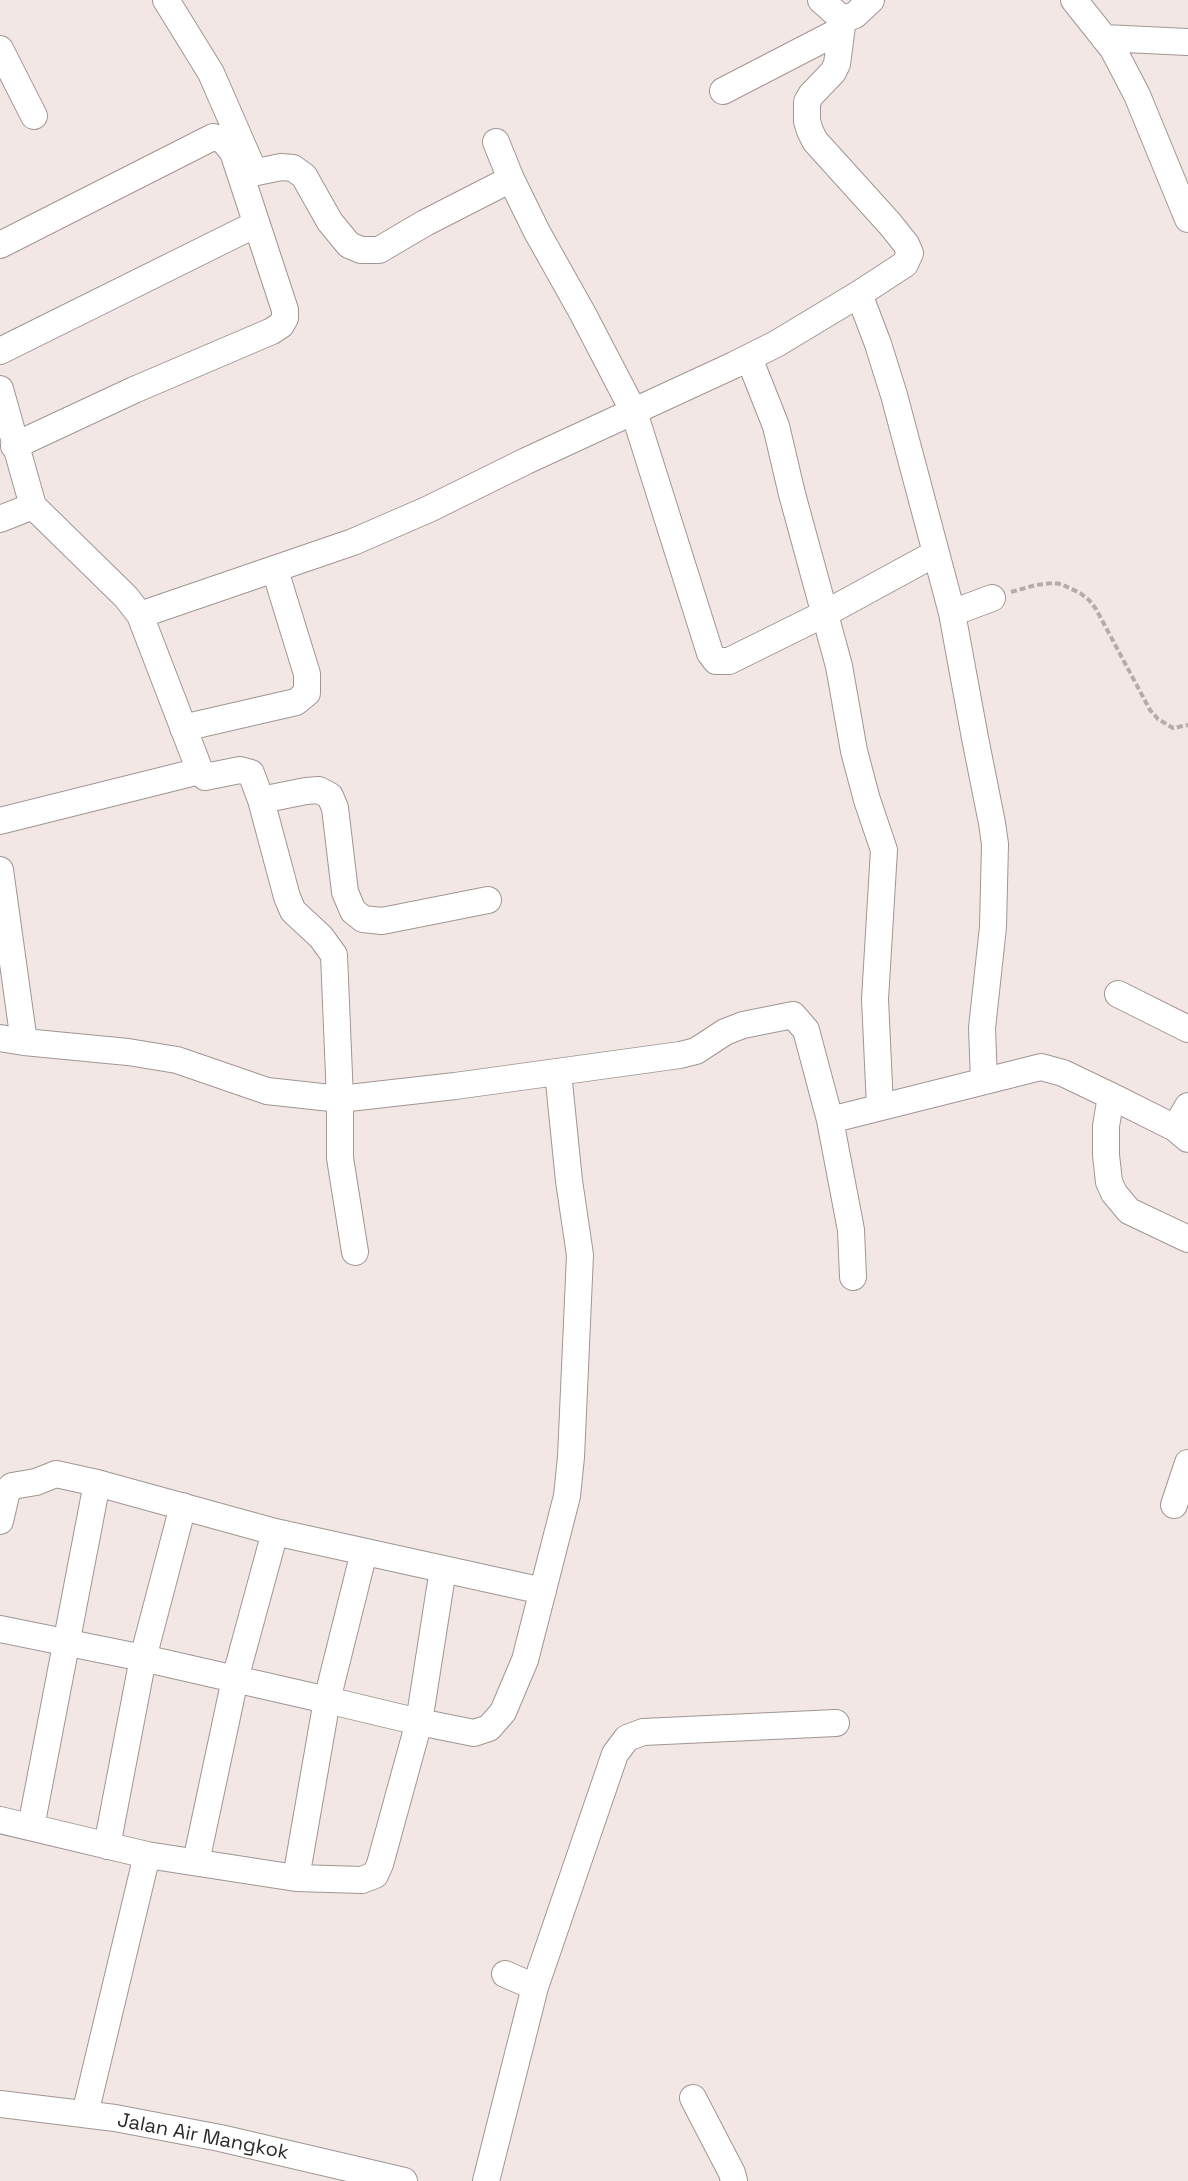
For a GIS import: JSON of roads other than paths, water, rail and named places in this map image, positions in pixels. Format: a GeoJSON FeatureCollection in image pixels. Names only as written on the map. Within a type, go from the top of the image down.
{"type":"FeatureCollection","features":[{"type":"Feature","properties":{"kind":"street"},"geometry":{"type":"LineString","coordinates":[[166,0],[211,73],[252,167],[257,172],[281,167],[293,168],[304,176],[330,222],[349,245],[361,250],[379,250],[425,223],[511,179]]}},
{"type":"Feature","properties":{"kind":"street"},"geometry":{"type":"LineString","coordinates":[[140,615],[353,542],[429,509],[525,461],[776,344],[905,264],[910,253],[906,244],[815,141],[810,131],[807,121],[807,102],[833,72],[837,64],[842,24],[821,0]]}},
{"type":"Feature","properties":{"kind":"street"},"geometry":{"type":"LineString","coordinates":[[723,91],[842,24],[871,0]]}},
{"type":"Feature","properties":{"kind":"street"},"geometry":{"type":"LineString","coordinates":[[1074,0],[1113,49],[1137,95],[1188,219]]}},
{"type":"Feature","properties":{"kind":"street"},"geometry":{"type":"LineString","coordinates":[[1104,38],[1188,42]]}},
{"type":"Feature","properties":{"kind":"street"},"geometry":{"type":"LineString","coordinates":[[0,49],[34,116]]}},
{"type":"Feature","properties":{"kind":"street"},"geometry":{"type":"LineString","coordinates":[[0,244],[213,137],[224,140],[232,152],[285,310],[285,318],[281,325],[14,446]]}},
{"type":"Feature","properties":{"kind":"street"},"geometry":{"type":"LineString","coordinates":[[496,142],[537,232],[634,412],[710,653],[716,661],[729,661],[826,613],[936,553]]}},
{"type":"Feature","properties":{"kind":"street"},"geometry":{"type":"LineString","coordinates":[[0,351],[256,224]]}},
{"type":"Feature","properties":{"kind":"street"},"geometry":{"type":"LineString","coordinates":[[859,294],[888,374],[952,613],[992,823],[995,844],[993,927],[982,1028],[984,1081]]}},
{"type":"Feature","properties":{"kind":"street"},"geometry":{"type":"LineString","coordinates":[[749,357],[776,426],[839,666],[854,752],[875,827],[884,850],[875,999],[880,1107]]}},
{"type":"Feature","properties":{"kind":"street"},"geometry":{"type":"LineString","coordinates":[[0,389],[14,446],[33,506],[126,597],[140,615],[200,771],[205,777],[240,770],[251,773],[293,911],[321,937],[334,955],[340,1158],[355,1252]]}},
{"type":"Feature","properties":{"kind":"street"},"geometry":{"type":"LineString","coordinates":[[0,519],[33,506]]}},
{"type":"Feature","properties":{"kind":"street"},"geometry":{"type":"LineString","coordinates":[[183,728],[296,702],[307,693],[307,674],[275,570]]}},
{"type":"Feature","properties":{"kind":"street"},"geometry":{"type":"LineString","coordinates":[[952,613],[992,598]]}},
{"type":"Feature","properties":{"kind":"street"},"geometry":{"type":"LineString","coordinates":[[0,821],[200,771]]}},
{"type":"Feature","properties":{"kind":"street"},"geometry":{"type":"LineString","coordinates":[[261,800],[306,790],[320,790],[330,796],[335,808],[345,892],[353,911],[363,919],[382,921],[488,900]]}},
{"type":"Feature","properties":{"kind":"street"},"geometry":{"type":"LineString","coordinates":[[0,870],[12,1040],[128,1052],[177,1060],[267,1091],[340,1100],[680,1055],[696,1051],[725,1032],[743,1025],[794,1015],[806,1030],[830,1120],[851,1230],[853,1277]]}},
{"type":"Feature","properties":{"kind":"street"},"geometry":{"type":"LineString","coordinates":[[1118,994],[1188,1029]]}},
{"type":"Feature","properties":{"kind":"street"},"geometry":{"type":"LineString","coordinates":[[830,1120],[1041,1067],[1063,1073],[1182,1133],[1188,1106]]}},
{"type":"Feature","properties":{"kind":"street"},"geometry":{"type":"LineString","coordinates":[[0,1629],[143,1658],[419,1722],[474,1733],[489,1728],[503,1712],[525,1660],[567,1496],[580,1255],[569,1181],[558,1071]]}},
{"type":"Feature","properties":{"kind":"street"},"geometry":{"type":"LineString","coordinates":[[1111,1096],[1106,1136],[1113,1193],[1129,1211],[1138,1217],[1188,1239]]}},
{"type":"Feature","properties":{"kind":"street"},"geometry":{"type":"LineString","coordinates":[[1174,1505],[1188,1463]]}},
{"type":"Feature","properties":{"kind":"street"},"geometry":{"type":"LineString","coordinates":[[0,1521],[7,1491],[12,1486],[36,1482],[56,1474],[275,1532],[543,1591]]}},
{"type":"Feature","properties":{"kind":"street"},"geometry":{"type":"LineString","coordinates":[[31,1827],[97,1483]]}},
{"type":"Feature","properties":{"kind":"street"},"geometry":{"type":"LineString","coordinates":[[107,1846],[143,1658],[183,1506]]}},
{"type":"Feature","properties":{"kind":"street"},"geometry":{"type":"LineString","coordinates":[[196,1862],[235,1679],[275,1532]]}},
{"type":"Feature","properties":{"kind":"street"},"geometry":{"type":"LineString","coordinates":[[296,1878],[327,1700],[364,1552]]}},
{"type":"Feature","properties":{"kind":"street"},"geometry":{"type":"LineString","coordinates":[[0,1820],[147,1855],[296,1878],[362,1880],[375,1875],[419,1722],[443,1569]]}},
{"type":"Feature","properties":{"kind":"street"},"geometry":{"type":"LineString","coordinates":[[486,2181],[535,1987],[615,1754],[627,1738],[643,1732],[836,1723]]}},
{"type":"Feature","properties":{"kind":"street"},"geometry":{"type":"LineString","coordinates":[[85,2114],[147,1855]]}},
{"type":"Feature","properties":{"kind":"street"},"geometry":{"type":"LineString","coordinates":[[505,1974],[535,1987]]}},
{"type":"Feature","properties":{"kind":"street"},"geometry":{"type":"LineString","coordinates":[[693,2098],[734,2181]]}},
{"type":"Feature","properties":{"kind":"street","name":"Jalan Air Mangkok"},"geometry":{"type":"LineString","coordinates":[[0,2104],[85,2114],[220,2138],[404,2181]]}}]}
